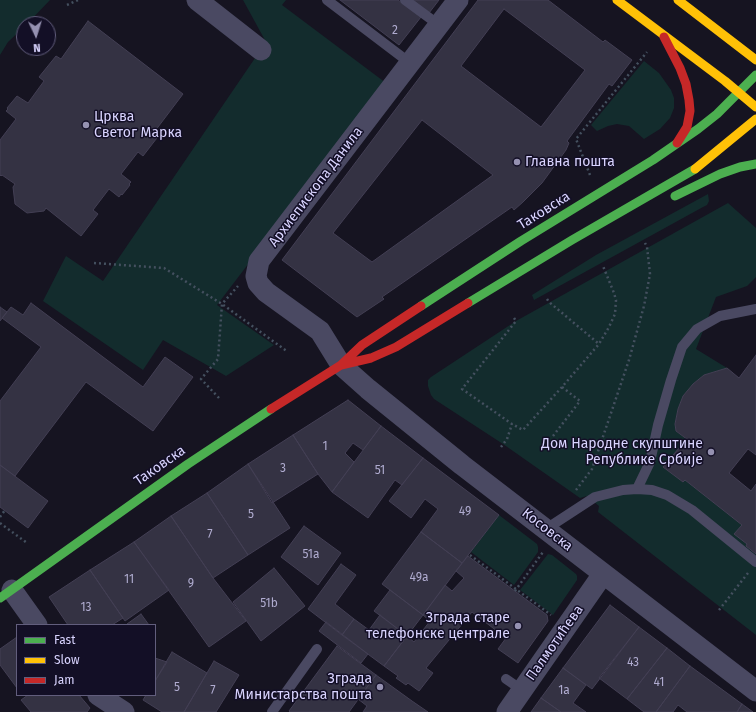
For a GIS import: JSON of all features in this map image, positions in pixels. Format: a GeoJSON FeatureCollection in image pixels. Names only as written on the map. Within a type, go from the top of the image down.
{"type":"FeatureCollection","features":[{"type":"Feature","properties":{"kind":"main road"},"geometry":{"type":"LineString","coordinates":[[617,0],[756,107]]}},
{"type":"Feature","properties":{"kind":"main road"},"geometry":{"type":"LineString","coordinates":[[678,0],[756,60]]}},
{"type":"Feature","properties":{"kind":"main road"},"geometry":{"type":"LineString","coordinates":[[664,37],[680,68],[686,84],[689,100],[690,112],[687,127],[677,144]]}},
{"type":"Feature","properties":{"kind":"main road","name":"Таковска"},"geometry":{"type":"LineString","coordinates":[[3,596],[188,464],[261,415],[342,365],[362,345],[380,332],[677,144],[717,114],[756,75]]}},
{"type":"Feature","properties":{"kind":"main road","name":"Таковска"},"geometry":{"type":"LineString","coordinates":[[342,365],[371,358],[392,350],[566,244],[690,173],[756,119]]}},
{"type":"Feature","properties":{"kind":"main road"},"geometry":{"type":"LineString","coordinates":[[666,199],[720,174],[740,167],[756,164]]}},
{"type":"Feature","properties":{"kind":"main road"},"geometry":{"type":"LineString","coordinates":[[631,208],[655,202]]}},
{"type":"Feature","properties":{"kind":"street"},"geometry":{"type":"LineString","coordinates":[[197,0],[261,50]]}},
{"type":"Feature","properties":{"kind":"street","name":"Архиепископа Данила"},"geometry":{"type":"LineString","coordinates":[[342,365],[320,331],[266,292],[258,283],[256,268],[259,261],[458,0]]}},
{"type":"Feature","properties":{"kind":"street","name":"Косовска"},"geometry":{"type":"LineString","coordinates":[[342,365],[368,389],[462,465],[756,691]]}},
{"type":"Feature","properties":{"kind":"street","name":"Палмотићева"},"geometry":{"type":"LineString","coordinates":[[507,712],[514,684],[603,574]]}},
{"type":"Feature","properties":{"kind":"street"},"geometry":{"type":"LineString","coordinates":[[3,596],[36,624]]}},
{"type":"Feature","properties":{"kind":"street"},"geometry":{"type":"LineString","coordinates":[[100,696],[124,712]]}},
{"type":"Feature","properties":{"kind":"lane"},"geometry":{"type":"LineString","coordinates":[[328,0],[410,63]]}},
{"type":"Feature","properties":{"kind":"lane"},"geometry":{"type":"LineString","coordinates":[[405,0],[439,25]]}},
{"type":"Feature","properties":{"kind":"lane"},"geometry":{"type":"LineString","coordinates":[[637,489],[650,462],[669,388],[682,347],[697,328],[720,316],[756,309]]}},
{"type":"Feature","properties":{"kind":"lane"},"geometry":{"type":"LineString","coordinates":[[551,532],[595,497],[623,490],[652,490],[667,495],[681,502],[692,510],[754,566]]}},
{"type":"Feature","properties":{"kind":"lane"},"geometry":{"type":"LineString","coordinates":[[272,712],[317,649]]}},
{"type":"Feature","properties":{"kind":"path"},"geometry":{"type":"LineString","coordinates":[[67,6],[78,0]]}},
{"type":"Feature","properties":{"kind":"path"},"geometry":{"type":"LineString","coordinates":[[592,179],[576,139],[647,52]]}},
{"type":"Feature","properties":{"kind":"path"},"geometry":{"type":"LineString","coordinates":[[573,494],[592,469],[629,360],[644,306],[650,274],[645,243]]}},
{"type":"Feature","properties":{"kind":"path"},"geometry":{"type":"LineString","coordinates":[[94,263],[164,268],[222,304],[288,352]]}},
{"type":"Feature","properties":{"kind":"path"},"geometry":{"type":"LineString","coordinates":[[514,318],[516,321],[462,389],[523,430],[599,344],[612,320],[616,306],[614,293],[603,266]]}},
{"type":"Feature","properties":{"kind":"path"},"geometry":{"type":"LineString","coordinates":[[548,299],[549,302],[599,344]]}},
{"type":"Feature","properties":{"kind":"path"},"geometry":{"type":"LineString","coordinates":[[219,398],[201,379],[218,359],[222,304]]}},
{"type":"Feature","properties":{"kind":"path"},"geometry":{"type":"LineString","coordinates":[[554,436],[580,401],[562,387]]}},
{"type":"Feature","properties":{"kind":"path"},"geometry":{"type":"LineString","coordinates":[[501,447],[507,439],[512,424]]}},
{"type":"Feature","properties":{"kind":"path"},"geometry":{"type":"LineString","coordinates":[[1,514],[5,510]]}},
{"type":"Feature","properties":{"kind":"path"},"geometry":{"type":"LineString","coordinates":[[0,523],[27,543]]}},
{"type":"Feature","properties":{"kind":"path"},"geometry":{"type":"LineString","coordinates":[[515,591],[551,532]]}},
{"type":"Feature","properties":{"kind":"path"},"geometry":{"type":"LineString","coordinates":[[470,555],[515,591],[551,616]]}},
{"type":"Feature","properties":{"kind":"path"},"geometry":{"type":"LineString","coordinates":[[719,610],[754,566]]}},
{"type":"Feature","properties":{"kind":"green space"},"geometry":{"type":"Polygon","coordinates":[[[0,0],[50,0],[35,16],[16,16],[16,34],[8,42],[0,55],[0,0]]]}},
{"type":"Feature","properties":{"kind":"green space"},"geometry":{"type":"Polygon","coordinates":[[[243,0],[286,0],[282,5],[386,83],[217,305],[274,345],[226,376],[163,340],[143,370],[43,301],[66,256],[103,281],[266,42],[243,0]]]}},
{"type":"Feature","properties":{"kind":"green space"},"geometry":{"type":"Polygon","coordinates":[[[644,61],[659,73],[671,90],[674,98],[674,108],[670,118],[660,129],[644,139],[629,126],[617,124],[597,131],[591,125],[644,61]]]}},
{"type":"Feature","properties":{"kind":"green space"},"geometry":{"type":"Polygon","coordinates":[[[708,194],[709,201],[707,205],[534,300],[532,295],[596,255],[708,194]]]}},
{"type":"Feature","properties":{"kind":"green space"},"geometry":{"type":"Polygon","coordinates":[[[728,203],[756,228],[756,277],[747,286],[716,297],[696,349],[727,368],[704,375],[693,384],[683,396],[678,409],[675,424],[676,431],[688,440],[663,467],[683,482],[685,480],[742,525],[735,534],[756,554],[756,635],[598,512],[599,506],[587,496],[580,498],[503,444],[434,399],[428,386],[428,380],[431,377],[516,321],[728,203]]]}},
{"type":"Feature","properties":{"kind":"green space"},"geometry":{"type":"Polygon","coordinates":[[[499,515],[537,544],[538,547],[538,552],[514,585],[471,552],[499,515]]]}},
{"type":"Feature","properties":{"kind":"green space"},"geometry":{"type":"Polygon","coordinates":[[[548,554],[552,555],[577,576],[577,580],[553,615],[520,590],[548,554]]]}},
{"type":"Feature","properties":{"kind":"building"},"geometry":{"type":"Polygon","coordinates":[[[340,0],[398,0],[421,17],[399,45],[340,0]]]}},
{"type":"Feature","properties":{"kind":"building"},"geometry":{"type":"Polygon","coordinates":[[[413,0],[439,0],[429,13],[413,0]]]}},
{"type":"Feature","properties":{"kind":"building","name":"Главна пошта"},"geometry":{"type":"Polygon","coordinates":[[[478,0],[548,0],[603,42],[605,40],[632,60],[612,86],[609,84],[567,141],[569,143],[566,150],[542,183],[523,202],[514,210],[512,207],[382,297],[384,299],[357,317],[282,260],[478,0]],[[504,9],[461,66],[541,127],[585,70],[504,9]],[[422,120],[333,233],[372,262],[493,175],[422,120]]]}},
{"type":"Feature","properties":{"kind":"building","name":"Црква Светог Марка"},"geometry":{"type":"Polygon","coordinates":[[[88,21],[183,94],[155,131],[160,134],[143,156],[138,152],[121,174],[131,182],[129,184],[130,185],[119,197],[109,189],[93,210],[98,214],[81,236],[46,208],[44,211],[27,213],[15,204],[13,187],[15,184],[0,175],[0,140],[16,119],[6,111],[8,109],[7,108],[17,96],[28,103],[44,81],[39,77],[56,56],[61,59],[88,21]]]}},
{"type":"Feature","properties":{"kind":"building"},"geometry":{"type":"Polygon","coordinates":[[[31,303],[143,387],[165,357],[193,377],[153,431],[86,382],[15,476],[0,465],[0,401],[41,347],[2,318],[11,307],[23,315],[31,303]]]}},
{"type":"Feature","properties":{"kind":"building"},"geometry":{"type":"Polygon","coordinates":[[[0,307],[7,312],[0,321],[0,307]]]}},
{"type":"Feature","properties":{"kind":"building","name":"Дом Народне скупштине Републике Србије"},"geometry":{"type":"Polygon","coordinates":[[[756,355],[756,455],[748,449],[729,473],[751,491],[756,484],[756,554],[746,546],[747,544],[734,534],[742,525],[685,480],[683,482],[663,467],[688,440],[676,431],[675,424],[678,409],[683,396],[693,384],[704,375],[727,368],[739,378],[756,355]]]}},
{"type":"Feature","properties":{"kind":"building"},"geometry":{"type":"Polygon","coordinates":[[[348,400],[381,426],[363,450],[353,443],[345,453],[354,462],[332,492],[318,474],[293,435],[348,400]]]}},
{"type":"Feature","properties":{"kind":"building"},"geometry":{"type":"Polygon","coordinates":[[[381,426],[423,458],[402,485],[395,480],[368,518],[332,492],[381,426]]]}},
{"type":"Feature","properties":{"kind":"building"},"geometry":{"type":"Polygon","coordinates":[[[293,435],[318,474],[272,503],[248,464],[293,435]]]}},
{"type":"Feature","properties":{"kind":"building"},"geometry":{"type":"Polygon","coordinates":[[[423,458],[499,515],[462,563],[421,532],[438,509],[425,499],[411,518],[389,501],[423,458]]]}},
{"type":"Feature","properties":{"kind":"building"},"geometry":{"type":"Polygon","coordinates":[[[248,464],[290,528],[248,555],[207,493],[248,464]]]}},
{"type":"Feature","properties":{"kind":"building"},"geometry":{"type":"Polygon","coordinates":[[[0,465],[48,501],[28,528],[0,507],[0,465]]]}},
{"type":"Feature","properties":{"kind":"building"},"geometry":{"type":"Polygon","coordinates":[[[207,493],[248,555],[213,578],[171,516],[207,493]]]}},
{"type":"Feature","properties":{"kind":"building"},"geometry":{"type":"Polygon","coordinates":[[[171,516],[213,578],[246,621],[209,647],[134,542],[171,516]]]}},
{"type":"Feature","properties":{"kind":"building"},"geometry":{"type":"Polygon","coordinates":[[[304,526],[341,553],[318,585],[281,557],[304,526]]]}},
{"type":"Feature","properties":{"kind":"building"},"geometry":{"type":"Polygon","coordinates":[[[421,532],[462,563],[423,615],[382,584],[421,532]]]}},
{"type":"Feature","properties":{"kind":"building"},"geometry":{"type":"Polygon","coordinates":[[[134,542],[169,590],[125,621],[90,570],[134,542]]]}},
{"type":"Feature","properties":{"kind":"building","name":"Зграда старе телефонске централе"},"geometry":{"type":"Polygon","coordinates":[[[468,556],[547,615],[548,621],[518,663],[498,649],[506,638],[472,612],[426,668],[433,673],[419,691],[408,683],[406,685],[396,678],[398,676],[384,666],[407,636],[414,642],[430,621],[423,615],[445,585],[452,591],[464,578],[456,571],[468,556]]]}},
{"type":"Feature","properties":{"kind":"building"},"geometry":{"type":"Polygon","coordinates":[[[341,564],[356,575],[335,604],[354,619],[342,635],[308,609],[341,564]]]}},
{"type":"Feature","properties":{"kind":"building"},"geometry":{"type":"Polygon","coordinates":[[[274,568],[305,606],[261,641],[233,602],[274,568]]]}},
{"type":"Feature","properties":{"kind":"building"},"geometry":{"type":"Polygon","coordinates":[[[90,570],[123,618],[114,624],[67,624],[49,597],[90,570]]]}},
{"type":"Feature","properties":{"kind":"building"},"geometry":{"type":"Polygon","coordinates":[[[390,590],[423,615],[407,636],[374,611],[390,590]]]}},
{"type":"Feature","properties":{"kind":"building"},"geometry":{"type":"Polygon","coordinates":[[[610,605],[639,627],[592,689],[563,668],[610,605]]]}},
{"type":"Feature","properties":{"kind":"building"},"geometry":{"type":"Polygon","coordinates":[[[141,614],[148,624],[127,624],[141,614]]]}},
{"type":"Feature","properties":{"kind":"building"},"geometry":{"type":"Polygon","coordinates":[[[380,615],[407,636],[384,666],[342,635],[354,619],[369,630],[380,615]]]}},
{"type":"Feature","properties":{"kind":"building"},"geometry":{"type":"Polygon","coordinates":[[[326,622],[368,654],[361,663],[319,631],[326,622]]]}},
{"type":"Feature","properties":{"kind":"building"},"geometry":{"type":"Polygon","coordinates":[[[639,627],[667,648],[627,699],[599,678],[639,627]]]}},
{"type":"Feature","properties":{"kind":"building"},"geometry":{"type":"Polygon","coordinates":[[[16,638],[16,687],[0,665],[0,649],[16,638]]]}},
{"type":"Feature","properties":{"kind":"building"},"geometry":{"type":"Polygon","coordinates":[[[337,646],[376,675],[349,712],[290,712],[289,711],[337,646]]]}},
{"type":"Feature","properties":{"kind":"building"},"geometry":{"type":"Polygon","coordinates":[[[667,648],[690,666],[656,712],[644,712],[627,699],[667,648]]]}},
{"type":"Feature","properties":{"kind":"building"},"geometry":{"type":"Polygon","coordinates":[[[172,652],[207,673],[184,712],[162,712],[143,700],[145,696],[156,696],[156,679],[172,652]]]}},
{"type":"Feature","properties":{"kind":"building"},"geometry":{"type":"Polygon","coordinates":[[[156,658],[167,662],[156,679],[156,658]]]}},
{"type":"Feature","properties":{"kind":"building"},"geometry":{"type":"Polygon","coordinates":[[[214,661],[239,675],[216,712],[184,712],[214,661]]]}},
{"type":"Feature","properties":{"kind":"building"},"geometry":{"type":"Polygon","coordinates":[[[690,666],[742,704],[737,712],[687,712],[678,705],[673,712],[656,712],[690,666]]]}},
{"type":"Feature","properties":{"kind":"building"},"geometry":{"type":"Polygon","coordinates":[[[563,668],[586,685],[573,703],[586,712],[561,712],[541,698],[563,668]]]}},
{"type":"Feature","properties":{"kind":"building","name":"Зграда Министарства пошта"},"geometry":{"type":"Polygon","coordinates":[[[376,675],[428,712],[363,712],[367,706],[358,699],[376,675]]]}},
{"type":"Feature","properties":{"kind":"building"},"geometry":{"type":"Polygon","coordinates":[[[27,696],[80,696],[90,708],[87,712],[31,712],[21,700],[27,696]]]}},
{"type":"Feature","properties":{"kind":"building"},"geometry":{"type":"Polygon","coordinates":[[[541,698],[561,712],[531,712],[541,698]]]}},
{"type":"Feature","properties":{"kind":"building"},"geometry":{"type":"Polygon","coordinates":[[[742,704],[753,712],[737,712],[742,704]]]}},
{"type":"Feature","properties":{"kind":"traffic: fast"},"geometry":{"type":"LineString","coordinates":[[421,306],[521,241],[653,160],[698,129],[717,114],[756,75]]}},
{"type":"Feature","properties":{"kind":"traffic: fast"},"geometry":{"type":"LineString","coordinates":[[675,196],[720,174],[740,167],[756,164]]}},
{"type":"Feature","properties":{"kind":"traffic: fast"},"geometry":{"type":"LineString","coordinates":[[468,303],[572,240],[695,169]]}},
{"type":"Feature","properties":{"kind":"traffic: fast"},"geometry":{"type":"LineString","coordinates":[[0,598],[188,464],[271,409]]}},
{"type":"Feature","properties":{"kind":"traffic: slow"},"geometry":{"type":"LineString","coordinates":[[617,0],[725,81],[756,107]]}},
{"type":"Feature","properties":{"kind":"traffic: slow"},"geometry":{"type":"LineString","coordinates":[[678,0],[756,60]]}},
{"type":"Feature","properties":{"kind":"traffic: slow"},"geometry":{"type":"LineString","coordinates":[[695,169],[756,119]]}},
{"type":"Feature","properties":{"kind":"traffic: jam"},"geometry":{"type":"LineString","coordinates":[[664,37],[680,68],[686,84],[689,100],[690,111],[687,127],[677,143]]}},
{"type":"Feature","properties":{"kind":"traffic: jam"},"geometry":{"type":"LineString","coordinates":[[341,365],[371,358],[396,347],[468,303]]}},
{"type":"Feature","properties":{"kind":"traffic: jam"},"geometry":{"type":"LineString","coordinates":[[271,409],[341,365],[362,345],[421,306]]}},
{"type":"Feature","properties":{"kind":"place","name":"Црква Светог Марка"},"geometry":{"type":"Point","coordinates":[86,125]}},
{"type":"Feature","properties":{"kind":"place","name":"Главна пошта"},"geometry":{"type":"Point","coordinates":[517,162]}},
{"type":"Feature","properties":{"kind":"place","name":"Дом Народне скупштине Републике Србије"},"geometry":{"type":"Point","coordinates":[711,452]}},
{"type":"Feature","properties":{"kind":"place","name":"Зграда старе телефонске централе"},"geometry":{"type":"Point","coordinates":[518,626]}},
{"type":"Feature","properties":{"kind":"place","name":"Зграда Министарства пошта"},"geometry":{"type":"Point","coordinates":[380,687]}}]}
